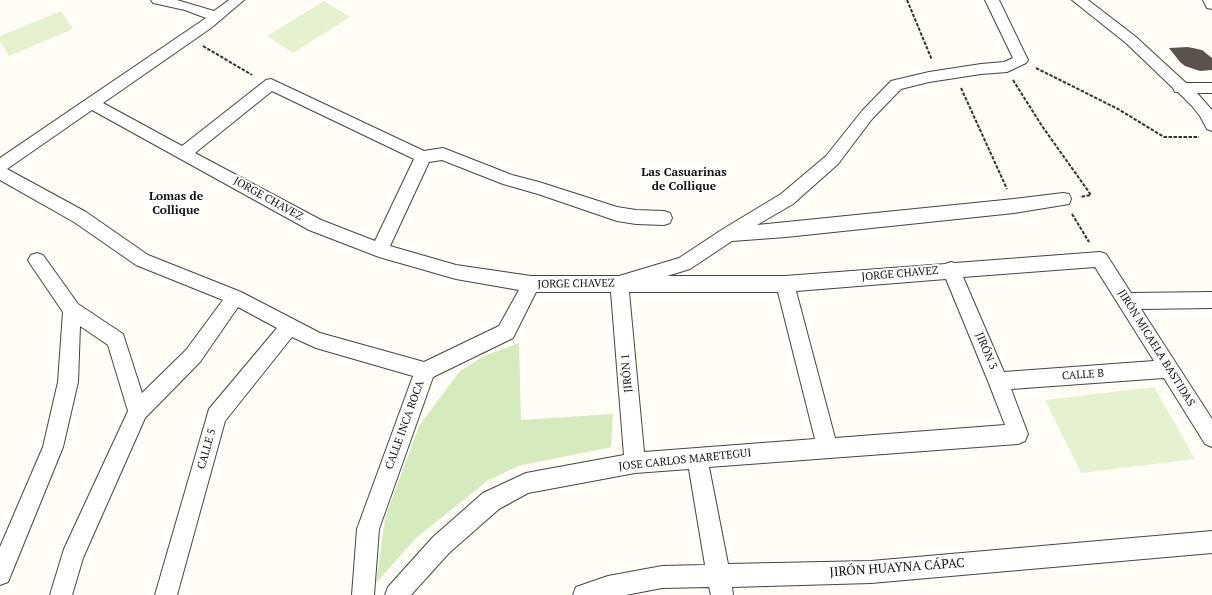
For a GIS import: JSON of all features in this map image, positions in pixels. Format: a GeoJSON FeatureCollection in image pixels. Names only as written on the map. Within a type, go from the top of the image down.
{"type":"FeatureCollection","features":[{"type":"Feature","properties":{"kind":"street"},"geometry":{"type":"LineString","coordinates":[[158,0],[189,7],[216,17]]}},
{"type":"Feature","properties":{"kind":"street"},"geometry":{"type":"LineString","coordinates":[[0,166],[188,37],[237,0]]}},
{"type":"Feature","properties":{"kind":"street"},"geometry":{"type":"LineString","coordinates":[[619,284],[684,264],[728,234],[787,199],[832,160],[867,115],[896,85],[946,74],[981,69],[1007,68],[1021,60],[992,0]]}},
{"type":"Feature","properties":{"kind":"street"},"geometry":{"type":"LineString","coordinates":[[1079,0],[1132,40],[1180,88],[1197,102],[1206,113],[1209,131]]}},
{"type":"Feature","properties":{"kind":"street"},"geometry":{"type":"LineString","coordinates":[[1210,0],[1212,5]]}},
{"type":"Feature","properties":{"kind":"street"},"geometry":{"type":"LineString","coordinates":[[184,153],[271,84],[422,157],[442,154],[509,180],[539,188],[617,214],[636,217],[664,218]]}},
{"type":"Feature","properties":{"kind":"street"},"geometry":{"type":"LineString","coordinates":[[1180,88],[1212,88]]}},
{"type":"Feature","properties":{"kind":"street","name":"JORGE CHAVEZ"},"geometry":{"type":"LineString","coordinates":[[91,103],[316,225],[379,250],[456,272],[531,284],[785,284],[951,269],[1100,258]]}},
{"type":"Feature","properties":{"kind":"street"},"geometry":{"type":"LineString","coordinates":[[379,250],[422,157]]}},
{"type":"Feature","properties":{"kind":"street"},"geometry":{"type":"LineString","coordinates":[[0,173],[80,217],[142,260],[236,297],[316,340],[425,371]]}},
{"type":"Feature","properties":{"kind":"street"},"geometry":{"type":"LineString","coordinates":[[728,234],[786,230],[1014,206],[1063,199]]}},
{"type":"Feature","properties":{"kind":"street","name":"JIRÓN MICAELA BASTIDAS"},"geometry":{"type":"LineString","coordinates":[[1100,258],[1212,437]]}},
{"type":"Feature","properties":{"kind":"street"},"geometry":{"type":"LineString","coordinates":[[37,260],[72,310],[116,340],[138,411]]}},
{"type":"Feature","properties":{"kind":"street","name":"JIRÓN 3"},"geometry":{"type":"LineString","coordinates":[[951,269],[998,381],[1018,434]]}},
{"type":"Feature","properties":{"kind":"street","name":"CALLE INCA ROCA"},"geometry":{"type":"LineString","coordinates":[[363,595],[368,529],[425,371],[506,332],[531,284]]}},
{"type":"Feature","properties":{"kind":"street","name":"JIRÓN 1"},"geometry":{"type":"LineString","coordinates":[[619,284],[635,463]]}},
{"type":"Feature","properties":{"kind":"street"},"geometry":{"type":"LineString","coordinates":[[785,284],[827,448]]}},
{"type":"Feature","properties":{"kind":"street"},"geometry":{"type":"LineString","coordinates":[[61,595],[72,557],[138,411],[193,356],[236,297]]}},
{"type":"Feature","properties":{"kind":"street"},"geometry":{"type":"LineString","coordinates":[[1126,301],[1212,300]]}},
{"type":"Feature","properties":{"kind":"street"},"geometry":{"type":"LineString","coordinates":[[0,574],[53,446],[68,382],[72,310]]}},
{"type":"Feature","properties":{"kind":"street","name":"CALLE 5"},"geometry":{"type":"LineString","coordinates":[[166,595],[216,416],[290,326]]}},
{"type":"Feature","properties":{"kind":"street","name":"CALLE B"},"geometry":{"type":"LineString","coordinates":[[998,381],[1169,369]]}},
{"type":"Feature","properties":{"kind":"street","name":"JOSE CARLOS MARETEGUI"},"geometry":{"type":"LineString","coordinates":[[396,595],[441,545],[491,501],[526,483],[635,463],[1018,434]]}},
{"type":"Feature","properties":{"kind":"street"},"geometry":{"type":"LineString","coordinates":[[697,458],[720,585]]}},
{"type":"Feature","properties":{"kind":"street","name":"JIRÓN HUAYNA CÁPAC"},"geometry":{"type":"LineString","coordinates":[[584,595],[608,587],[662,577],[720,585],[1212,542]]}},
{"type":"Feature","properties":{"kind":"path"},"geometry":{"type":"LineString","coordinates":[[907,0],[1014,206]]}},
{"type":"Feature","properties":{"kind":"path"},"geometry":{"type":"LineString","coordinates":[[188,37],[271,84]]}},
{"type":"Feature","properties":{"kind":"path"},"geometry":{"type":"LineString","coordinates":[[1021,60],[1118,109],[1164,137],[1209,131]]}},
{"type":"Feature","properties":{"kind":"path"},"geometry":{"type":"LineString","coordinates":[[1007,68],[1011,78],[1042,126],[1091,195]]}},
{"type":"Feature","properties":{"kind":"path"},"geometry":{"type":"LineString","coordinates":[[1063,199],[1100,258]]}},
{"type":"Feature","properties":{"kind":"green space"},"geometry":{"type":"Polygon","coordinates":[[[324,1],[350,17],[293,53],[267,36],[324,1]]]}},
{"type":"Feature","properties":{"kind":"green space"},"geometry":{"type":"Polygon","coordinates":[[[61,11],[73,29],[9,56],[0,42],[0,36],[61,11]]]}},
{"type":"Feature","properties":{"kind":"green space"},"geometry":{"type":"Polygon","coordinates":[[[519,343],[521,420],[613,414],[611,447],[518,466],[487,481],[416,538],[376,583],[385,518],[419,426],[460,371],[484,356],[519,343]]]}},
{"type":"Feature","properties":{"kind":"green space"},"geometry":{"type":"Polygon","coordinates":[[[1154,387],[1195,459],[1081,473],[1045,400],[1154,387]]]}},
{"type":"Feature","properties":{"kind":"building"},"geometry":{"type":"Polygon","coordinates":[[[1188,47],[1202,50],[1212,58],[1212,70],[1200,71],[1185,66],[1169,48],[1188,47]]]}},
{"type":"Feature","properties":{"kind":"district","name":"Las Casuarinas de Collique"},"geometry":{"type":"Point","coordinates":[684,180]}},
{"type":"Feature","properties":{"kind":"district","name":"Lomas de Collique"},"geometry":{"type":"Point","coordinates":[176,204]}}]}
